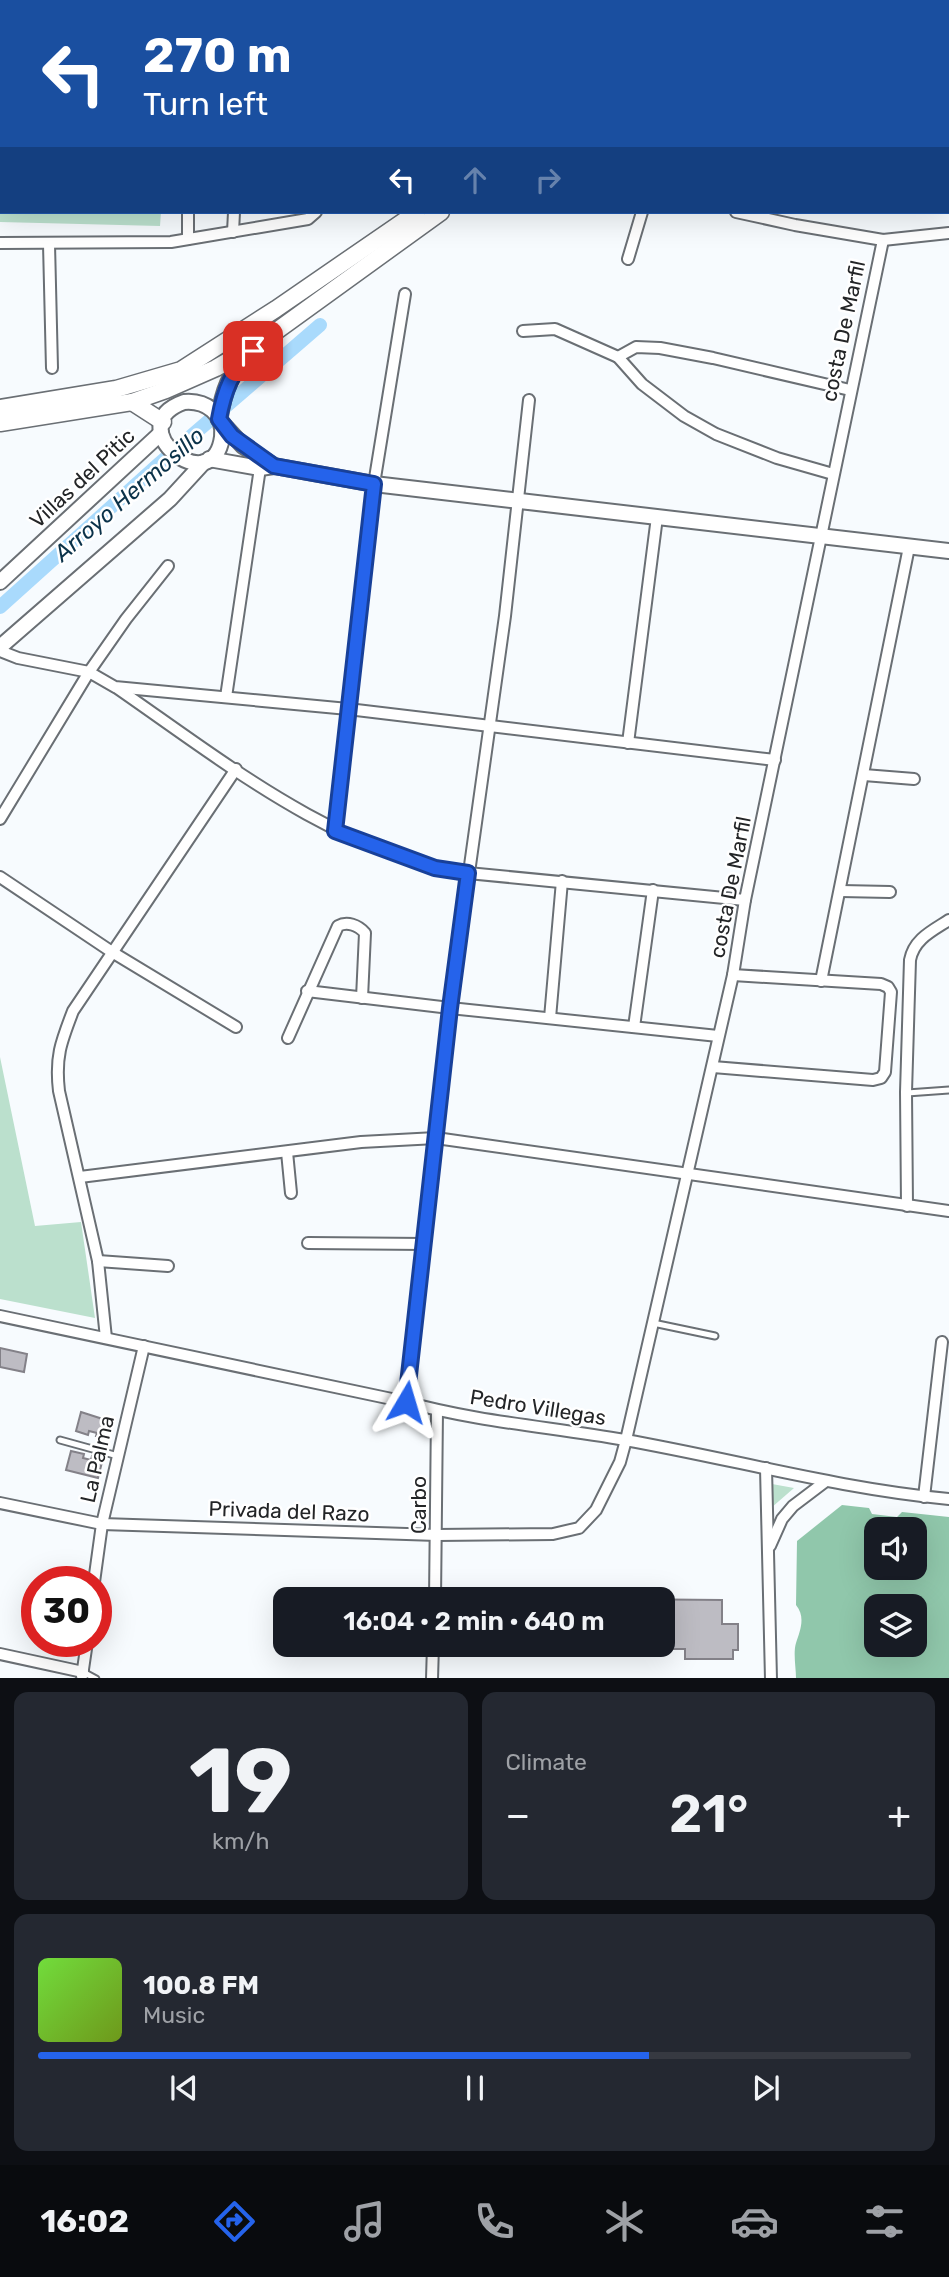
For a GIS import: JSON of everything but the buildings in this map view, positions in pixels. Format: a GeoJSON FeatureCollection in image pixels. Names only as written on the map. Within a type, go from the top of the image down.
{"type":"FeatureCollection","features":[{"type":"Feature","properties":{"kind":"main road"},"geometry":{"type":"LineString","coordinates":[[0,423],[132,402],[175,379],[413,214]]}},
{"type":"Feature","properties":{"kind":"main road"},"geometry":{"type":"LineString","coordinates":[[0,408],[175,379],[216,368],[264,340],[439,214]]}},
{"type":"Feature","properties":{"kind":"main road"},"geometry":{"type":"LineString","coordinates":[[216,414],[227,383],[241,362],[264,340]]}},
{"type":"Feature","properties":{"kind":"main road"},"geometry":{"type":"LineString","coordinates":[[132,402],[167,434]]}},
{"type":"Feature","properties":{"kind":"street"},"geometry":{"type":"LineString","coordinates":[[188,214],[188,239]]}},
{"type":"Feature","properties":{"kind":"street"},"geometry":{"type":"LineString","coordinates":[[233,232],[234,214]]}},
{"type":"Feature","properties":{"kind":"street"},"geometry":{"type":"LineString","coordinates":[[0,243],[142,244],[309,219],[314,214]]}},
{"type":"Feature","properties":{"kind":"street"},"geometry":{"type":"LineString","coordinates":[[628,259],[641,214]]}},
{"type":"Feature","properties":{"kind":"street"},"geometry":{"type":"LineString","coordinates":[[745,214],[883,240],[949,233]]}},
{"type":"Feature","properties":{"kind":"street","name":"costa De Marfil"},"geometry":{"type":"LineString","coordinates":[[579,1528],[596,1510],[608,1488],[620,1462],[626,1440],[733,975],[745,900],[883,240]]}},
{"type":"Feature","properties":{"kind":"street"},"geometry":{"type":"LineString","coordinates":[[49,244],[52,368]]}},
{"type":"Feature","properties":{"kind":"street"},"geometry":{"type":"LineString","coordinates":[[335,831],[374,484],[405,294]]}},
{"type":"Feature","properties":{"kind":"street"},"geometry":{"type":"LineString","coordinates":[[523,331],[555,330],[618,357],[642,384],[684,416],[716,434],[777,458],[834,474]]}},
{"type":"Feature","properties":{"kind":"street"},"geometry":{"type":"LineString","coordinates":[[618,357],[636,347],[660,348],[850,390]]}},
{"type":"Feature","properties":{"kind":"street"},"geometry":{"type":"LineString","coordinates":[[175,379],[216,414],[243,446],[267,467]]}},
{"type":"Feature","properties":{"kind":"street"},"geometry":{"type":"LineString","coordinates":[[167,434],[175,379]]}},
{"type":"Feature","properties":{"kind":"street"},"geometry":{"type":"LineString","coordinates":[[406,1402],[450,1008],[505,616],[528,400]]}},
{"type":"Feature","properties":{"kind":"street"},"geometry":{"type":"LineString","coordinates":[[167,434],[184,402],[198,402],[216,414],[222,432],[221,442],[207,461],[170,499],[0,649],[18,658],[89,672],[335,831],[435,868],[745,900]]}},
{"type":"Feature","properties":{"kind":"street"},"geometry":{"type":"LineString","coordinates":[[167,434],[194,463],[207,461],[267,467],[374,484],[949,551]]}},
{"type":"Feature","properties":{"kind":"street","name":"Villas del Pitic"},"geometry":{"type":"LineString","coordinates":[[0,582],[167,434]]}},
{"type":"Feature","properties":{"kind":"street"},"geometry":{"type":"LineString","coordinates":[[226,697],[267,467]]}},
{"type":"Feature","properties":{"kind":"street"},"geometry":{"type":"LineString","coordinates":[[628,743],[657,517]]}},
{"type":"Feature","properties":{"kind":"street"},"geometry":{"type":"LineString","coordinates":[[821,981],[909,547]]}},
{"type":"Feature","properties":{"kind":"street"},"geometry":{"type":"LineString","coordinates":[[0,819],[89,672],[168,566]]}},
{"type":"Feature","properties":{"kind":"street"},"geometry":{"type":"LineString","coordinates":[[115,687],[348,709],[775,760]]}},
{"type":"Feature","properties":{"kind":"street"},"geometry":{"type":"LineString","coordinates":[[106,1338],[98,1261],[59,1091],[56,1067],[60,1044],[73,1011],[236,769]]}},
{"type":"Feature","properties":{"kind":"street"},"geometry":{"type":"LineString","coordinates":[[864,775],[914,779]]}},
{"type":"Feature","properties":{"kind":"street"},"geometry":{"type":"LineString","coordinates":[[0,877],[112,952],[236,1027]]}},
{"type":"Feature","properties":{"kind":"street"},"geometry":{"type":"LineString","coordinates":[[550,1018],[562,881]]}},
{"type":"Feature","properties":{"kind":"street"},"geometry":{"type":"LineString","coordinates":[[634,1027],[653,890]]}},
{"type":"Feature","properties":{"kind":"street"},"geometry":{"type":"LineString","coordinates":[[841,891],[890,892]]}},
{"type":"Feature","properties":{"kind":"street"},"geometry":{"type":"LineString","coordinates":[[906,1206],[906,1093],[912,950],[917,942],[949,920]]}},
{"type":"Feature","properties":{"kind":"street"},"geometry":{"type":"LineString","coordinates":[[288,1038],[338,926],[348,923],[365,933],[362,998]]}},
{"type":"Feature","properties":{"kind":"street"},"geometry":{"type":"LineString","coordinates":[[712,1067],[840,1079],[881,1078],[885,1072],[891,992],[888,987],[881,984],[733,975]]}},
{"type":"Feature","properties":{"kind":"street"},"geometry":{"type":"LineString","coordinates":[[307,991],[718,1036]]}},
{"type":"Feature","properties":{"kind":"street"},"geometry":{"type":"LineString","coordinates":[[80,1177],[361,1142],[436,1139],[949,1211]]}},
{"type":"Feature","properties":{"kind":"street"},"geometry":{"type":"LineString","coordinates":[[286,1152],[290,1193]]}},
{"type":"Feature","properties":{"kind":"street"},"geometry":{"type":"LineString","coordinates":[[308,1243],[425,1244]]}},
{"type":"Feature","properties":{"kind":"street"},"geometry":{"type":"LineString","coordinates":[[98,1261],[168,1266]]}},
{"type":"Feature","properties":{"kind":"street","name":"Pedro Villegas"},"geometry":{"type":"LineString","coordinates":[[0,1316],[406,1402],[437,1411],[626,1440],[826,1481],[949,1499]]}},
{"type":"Feature","properties":{"kind":"street"},"geometry":{"type":"LineString","coordinates":[[924,1497],[942,1342]]}},
{"type":"Feature","properties":{"kind":"street","name":"La Palma"},"geometry":{"type":"LineString","coordinates":[[96,1566],[102,1524],[144,1346]]}},
{"type":"Feature","properties":{"kind":"street","name":"Carbo"},"geometry":{"type":"LineString","coordinates":[[435,1587],[437,1411]]}},
{"type":"Feature","properties":{"kind":"street"},"geometry":{"type":"LineString","coordinates":[[766,1468],[771,1678]]}},
{"type":"Feature","properties":{"kind":"street"},"geometry":{"type":"LineString","coordinates":[[767,1552],[782,1519],[793,1506],[826,1481]]}},
{"type":"Feature","properties":{"kind":"street","name":"Privada del Razo"},"geometry":{"type":"LineString","coordinates":[[0,1503],[102,1524],[437,1535],[553,1534],[579,1528]]}},
{"type":"Feature","properties":{"kind":"street"},"geometry":{"type":"LineString","coordinates":[[0,1654],[83,1675],[85,1657]]}},
{"type":"Feature","properties":{"kind":"street"},"geometry":{"type":"LineString","coordinates":[[432,1678],[433,1657]]}},
{"type":"Feature","properties":{"kind":"lane"},"geometry":{"type":"LineString","coordinates":[[906,1093],[949,1090]]}},
{"type":"Feature","properties":{"kind":"lane"},"geometry":{"type":"LineString","coordinates":[[653,1323],[715,1336]]}},
{"type":"Feature","properties":{"kind":"lane"},"geometry":{"type":"LineString","coordinates":[[60,1440],[118,1457]]}},
{"type":"Feature","properties":{"kind":"lane"},"geometry":{"type":"LineString","coordinates":[[83,1675],[96,1678]]}},
{"type":"Feature","properties":{"kind":"green space"},"geometry":{"type":"Polygon","coordinates":[[[0,214],[161,214],[160,226],[0,222],[0,214]]]}},
{"type":"Feature","properties":{"kind":"green space"},"geometry":{"type":"Polygon","coordinates":[[[0,1057],[35,1226],[81,1222],[95,1318],[0,1299],[0,1057]]]}},
{"type":"Feature","properties":{"kind":"green space"},"geometry":{"type":"Polygon","coordinates":[[[772,1484],[794,1488],[771,1508],[772,1484]]]}},
{"type":"Feature","properties":{"kind":"green space"},"geometry":{"type":"Polygon","coordinates":[[[842,1505],[869,1508],[872,1514],[897,1517],[902,1512],[949,1517],[949,1678],[796,1678],[795,1651],[801,1614],[796,1605],[797,1541],[842,1505]]]}},
{"type":"Feature","properties":{"kind":"waterway","name":"Arroyo Hermosillo"},"geometry":{"type":"LineString","coordinates":[[0,607],[159,464],[320,325]]}},
{"type":"Feature","properties":{"kind":"route"},"geometry":{"type":"LineString","coordinates":[[253,351],[241,362],[227,383],[219,419],[232,436],[274,466],[374,484],[335,831],[435,868],[468,873],[450,1008],[406,1402]]}}]}
